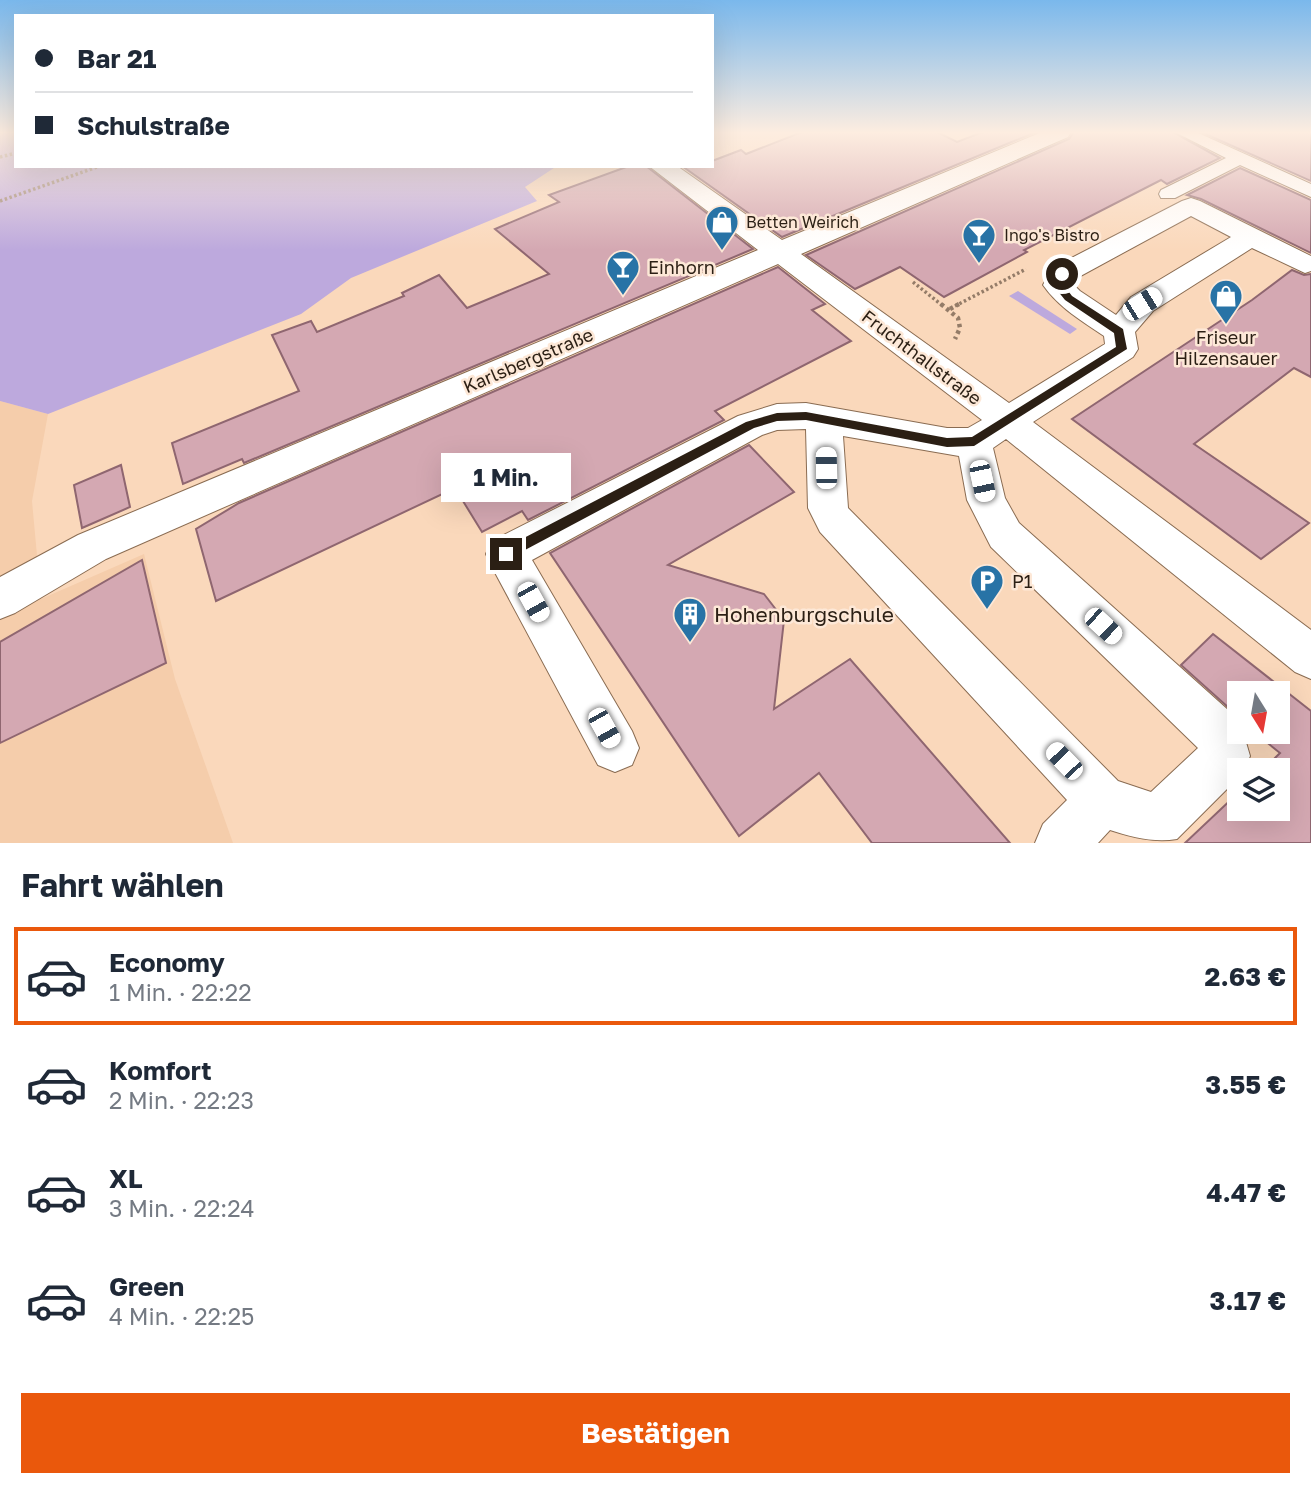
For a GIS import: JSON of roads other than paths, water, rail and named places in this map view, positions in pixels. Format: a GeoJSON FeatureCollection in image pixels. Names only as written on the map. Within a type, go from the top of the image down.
{"type":"FeatureCollection","features":[{"type":"Feature","properties":{"kind":"street","name":"Fruchthallstraße"},"geometry":{"type":"LineString","coordinates":[[668,171],[935,365],[991,431],[1311,657]]}},
{"type":"Feature","properties":{"kind":"street","name":"Karlsbergstraße"},"geometry":{"type":"LineString","coordinates":[[0,599],[92,547],[967,171]]}},
{"type":"Feature","properties":{"kind":"street"},"geometry":{"type":"LineString","coordinates":[[1168,194],[1214,171]]}},
{"type":"Feature","properties":{"kind":"street"},"geometry":{"type":"LineString","coordinates":[[1269,171],[1311,191]]}},
{"type":"Feature","properties":{"kind":"street"},"geometry":{"type":"LineString","coordinates":[[615,748],[506,554],[750,425],[777,417],[825,419],[947,442],[991,431],[1122,349],[1119,331],[1069,298],[1058,285],[1062,274],[1191,206],[1305,264]]}},
{"type":"Feature","properties":{"kind":"street"},"geometry":{"type":"LineString","coordinates":[[1119,331],[1142,304],[1251,236]]}},
{"type":"Feature","properties":{"kind":"street"},"geometry":{"type":"LineString","coordinates":[[825,419],[827,508],[834,520],[1102,801],[1158,821],[1225,756],[1220,735],[1005,535],[986,500],[991,431]]}},
{"type":"Feature","properties":{"kind":"street"},"geometry":{"type":"LineString","coordinates":[[1062,843],[1102,801]]}},
{"type":"Feature","properties":{"kind":"place","name":"Betten Weirich"},"geometry":{"type":"Point","coordinates":[722,252]}},
{"type":"Feature","properties":{"kind":"place","name":"Ingo's Bistro"},"geometry":{"type":"Point","coordinates":[979,265]}},
{"type":"Feature","properties":{"kind":"place","name":"Einhorn"},"geometry":{"type":"Point","coordinates":[623,297]}},
{"type":"Feature","properties":{"kind":"place","name":"Friseur Hilzensauer"},"geometry":{"type":"Point","coordinates":[1226,326]}},
{"type":"Feature","properties":{"kind":"place","name":"P1"},"geometry":{"type":"Point","coordinates":[987,611]}},
{"type":"Feature","properties":{"kind":"place","name":"Hohenburgschule"},"geometry":{"type":"Point","coordinates":[690,644]}}]}
